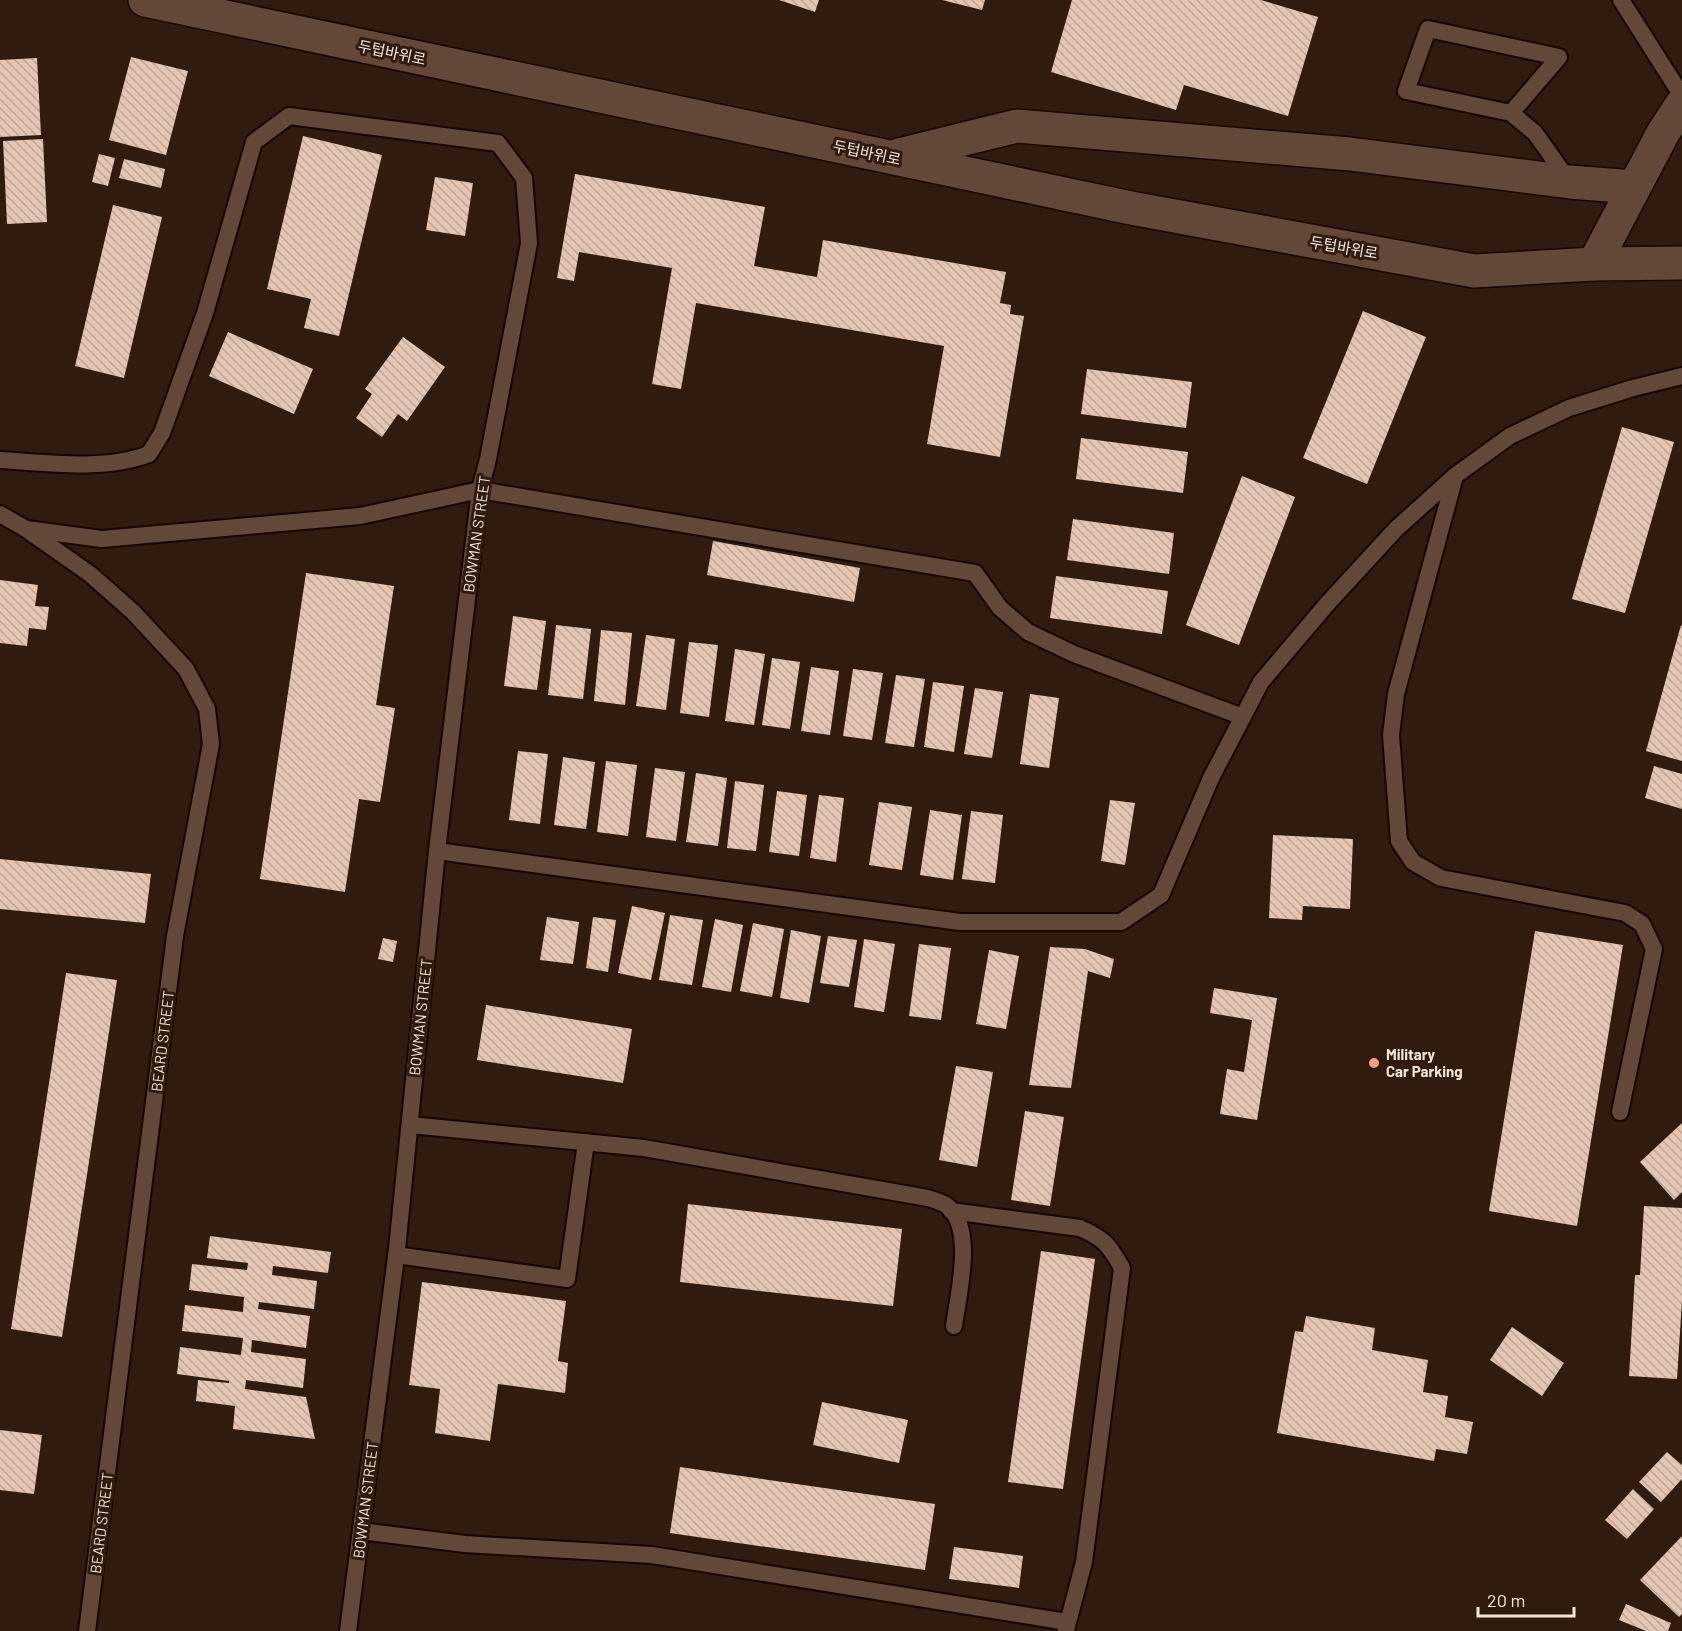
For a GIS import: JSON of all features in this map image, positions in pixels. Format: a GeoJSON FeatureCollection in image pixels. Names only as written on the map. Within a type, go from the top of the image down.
{"type":"FeatureCollection","features":[{"type":"Feature","properties":{"kind":"street","name":"두텁바위로"},"geometry":{"type":"LineString","coordinates":[[145,0],[1131,207],[1474,271],[1594,264],[1682,263]]}},
{"type":"Feature","properties":{"kind":"street"},"geometry":{"type":"LineString","coordinates":[[1594,264],[1663,133],[1682,104]]}},
{"type":"Feature","properties":{"kind":"street"},"geometry":{"type":"LineString","coordinates":[[892,157],[1017,126],[1350,154],[1570,182],[1634,187]]}},
{"type":"Feature","properties":{"kind":"lane"},"geometry":{"type":"LineString","coordinates":[[1621,0],[1682,96]]}},
{"type":"Feature","properties":{"kind":"lane"},"geometry":{"type":"LineString","coordinates":[[1511,113],[1559,57],[1428,29],[1406,91],[1511,113],[1535,133],[1570,182]]}},
{"type":"Feature","properties":{"kind":"lane","name":"BOWMAN STREET"},"geometry":{"type":"LineString","coordinates":[[0,460],[42,463],[123,462],[149,454],[162,433],[205,313],[254,142],[289,116],[498,143],[524,178],[529,243],[488,459],[480,490],[437,850],[396,1255],[348,1631]]}},
{"type":"Feature","properties":{"kind":"lane"},"geometry":{"type":"LineString","coordinates":[[437,850],[960,922],[1121,922],[1161,895],[1210,778],[1261,682],[1327,604],[1396,530],[1456,475],[1510,436],[1569,408],[1633,388],[1682,376]]}},
{"type":"Feature","properties":{"kind":"lane"},"geometry":{"type":"LineString","coordinates":[[1456,475],[1396,694],[1391,735],[1399,841],[1413,862],[1441,878],[1625,913],[1642,924],[1654,949],[1620,1112]]}},
{"type":"Feature","properties":{"kind":"lane"},"geometry":{"type":"LineString","coordinates":[[26,530],[102,539],[360,516],[480,490],[975,573],[1000,608],[1028,632],[1074,654],[1243,717]]}},
{"type":"Feature","properties":{"kind":"lane","name":"BEARD STREET"},"geometry":{"type":"LineString","coordinates":[[0,514],[90,574],[133,612],[186,669],[207,709],[211,744],[175,936],[87,1631]]}},
{"type":"Feature","properties":{"kind":"lane"},"geometry":{"type":"LineString","coordinates":[[410,1125],[644,1148],[917,1196],[945,1204],[958,1224],[964,1247],[954,1326]]}},
{"type":"Feature","properties":{"kind":"lane"},"geometry":{"type":"LineString","coordinates":[[396,1255],[567,1279],[586,1142]]}},
{"type":"Feature","properties":{"kind":"lane"},"geometry":{"type":"LineString","coordinates":[[361,1531],[465,1544],[652,1556],[1066,1626],[1084,1562],[1122,1268],[1111,1249],[1099,1236],[1080,1228],[951,1210]]}},
{"type":"Feature","properties":{"kind":"building"},"geometry":{"type":"Polygon","coordinates":[[[779,0],[819,0],[815,12],[779,0]]]}},
{"type":"Feature","properties":{"kind":"building"},"geometry":{"type":"Polygon","coordinates":[[[942,0],[985,0],[982,10],[942,0]]]}},
{"type":"Feature","properties":{"kind":"building"},"geometry":{"type":"Polygon","coordinates":[[[1072,0],[1261,0],[1318,17],[1288,116],[1184,85],[1176,110],[1051,72],[1072,0]]]}},
{"type":"Feature","properties":{"kind":"building"},"geometry":{"type":"Polygon","coordinates":[[[131,57],[188,71],[166,155],[109,140],[131,57]]]}},
{"type":"Feature","properties":{"kind":"building"},"geometry":{"type":"Polygon","coordinates":[[[37,58],[41,135],[0,137],[0,60],[37,58]]]}},
{"type":"Feature","properties":{"kind":"building"},"geometry":{"type":"Polygon","coordinates":[[[303,136],[382,155],[339,336],[304,328],[311,299],[267,289],[303,136]]]}},
{"type":"Feature","properties":{"kind":"building"},"geometry":{"type":"Polygon","coordinates":[[[43,139],[47,222],[7,224],[3,141],[43,139]]]}},
{"type":"Feature","properties":{"kind":"building"},"geometry":{"type":"Polygon","coordinates":[[[99,154],[115,158],[108,186],[92,182],[99,154]]]}},
{"type":"Feature","properties":{"kind":"building"},"geometry":{"type":"Polygon","coordinates":[[[124,159],[165,169],[161,188],[119,178],[124,159]]]}},
{"type":"Feature","properties":{"kind":"building"},"geometry":{"type":"Polygon","coordinates":[[[575,174],[765,207],[754,266],[817,277],[823,240],[1006,272],[1000,303],[1011,305],[1010,314],[1024,316],[1000,457],[927,444],[944,346],[696,303],[681,389],[652,384],[672,268],[579,252],[574,281],[557,278],[575,174]]]}},
{"type":"Feature","properties":{"kind":"building"},"geometry":{"type":"Polygon","coordinates":[[[435,177],[473,183],[465,236],[426,230],[435,177]]]}},
{"type":"Feature","properties":{"kind":"building"},"geometry":{"type":"Polygon","coordinates":[[[113,205],[162,217],[124,378],[75,366],[113,205]]]}},
{"type":"Feature","properties":{"kind":"building"},"geometry":{"type":"Polygon","coordinates":[[[1363,311],[1426,337],[1367,484],[1303,458],[1363,311]]]}},
{"type":"Feature","properties":{"kind":"building"},"geometry":{"type":"Polygon","coordinates":[[[228,332],[313,369],[294,414],[209,376],[228,332]]]}},
{"type":"Feature","properties":{"kind":"building"},"geometry":{"type":"Polygon","coordinates":[[[403,337],[445,367],[407,421],[398,414],[382,437],[356,418],[372,394],[365,389],[403,337]]]}},
{"type":"Feature","properties":{"kind":"building"},"geometry":{"type":"Polygon","coordinates":[[[1087,369],[1192,382],[1186,428],[1081,414],[1087,369]]]}},
{"type":"Feature","properties":{"kind":"building"},"geometry":{"type":"Polygon","coordinates":[[[1622,427],[1674,442],[1625,613],[1572,599],[1622,427]]]}},
{"type":"Feature","properties":{"kind":"building"},"geometry":{"type":"Polygon","coordinates":[[[1081,438],[1188,452],[1183,493],[1076,479],[1081,438]]]}},
{"type":"Feature","properties":{"kind":"building"},"geometry":{"type":"Polygon","coordinates":[[[1242,476],[1295,497],[1239,645],[1186,625],[1242,476]]]}},
{"type":"Feature","properties":{"kind":"building"},"geometry":{"type":"Polygon","coordinates":[[[1073,519],[1174,533],[1169,574],[1067,560],[1073,519]]]}},
{"type":"Feature","properties":{"kind":"building"},"geometry":{"type":"Polygon","coordinates":[[[713,541],[860,568],[854,602],[707,575],[713,541]]]}},
{"type":"Feature","properties":{"kind":"building"},"geometry":{"type":"Polygon","coordinates":[[[306,573],[394,586],[376,705],[395,708],[380,802],[359,799],[345,892],[260,879],[306,573]]]}},
{"type":"Feature","properties":{"kind":"building"},"geometry":{"type":"Polygon","coordinates":[[[1056,576],[1168,591],[1162,634],[1050,618],[1056,576]]]}},
{"type":"Feature","properties":{"kind":"building"},"geometry":{"type":"Polygon","coordinates":[[[0,580],[38,585],[35,606],[49,607],[46,630],[29,628],[27,646],[0,643],[0,580]]]}},
{"type":"Feature","properties":{"kind":"building"},"geometry":{"type":"Polygon","coordinates":[[[513,616],[546,621],[537,690],[504,686],[513,616]]]}},
{"type":"Feature","properties":{"kind":"building"},"geometry":{"type":"Polygon","coordinates":[[[556,625],[591,629],[583,699],[548,695],[556,625]]]}},
{"type":"Feature","properties":{"kind":"building"},"geometry":{"type":"Polygon","coordinates":[[[1682,626],[1682,761],[1646,751],[1682,626]]]}},
{"type":"Feature","properties":{"kind":"building"},"geometry":{"type":"Polygon","coordinates":[[[601,630],[632,633],[625,705],[594,701],[601,630]]]}},
{"type":"Feature","properties":{"kind":"building"},"geometry":{"type":"Polygon","coordinates":[[[646,635],[675,639],[666,710],[636,706],[646,635]]]}},
{"type":"Feature","properties":{"kind":"building"},"geometry":{"type":"Polygon","coordinates":[[[689,642],[718,645],[709,717],[680,713],[689,642]]]}},
{"type":"Feature","properties":{"kind":"building"},"geometry":{"type":"Polygon","coordinates":[[[735,649],[765,654],[754,725],[725,721],[735,649]]]}},
{"type":"Feature","properties":{"kind":"building"},"geometry":{"type":"Polygon","coordinates":[[[772,658],[800,662],[790,729],[762,725],[772,658]]]}},
{"type":"Feature","properties":{"kind":"building"},"geometry":{"type":"Polygon","coordinates":[[[811,667],[839,671],[830,735],[801,731],[811,667]]]}},
{"type":"Feature","properties":{"kind":"building"},"geometry":{"type":"Polygon","coordinates":[[[853,669],[883,673],[872,740],[843,736],[853,669]]]}},
{"type":"Feature","properties":{"kind":"building"},"geometry":{"type":"Polygon","coordinates":[[[896,675],[925,679],[914,747],[885,743],[896,675]]]}},
{"type":"Feature","properties":{"kind":"building"},"geometry":{"type":"Polygon","coordinates":[[[933,682],[964,686],[954,752],[924,747],[933,682]]]}},
{"type":"Feature","properties":{"kind":"building"},"geometry":{"type":"Polygon","coordinates":[[[975,688],[1003,692],[992,758],[964,754],[975,688]]]}},
{"type":"Feature","properties":{"kind":"building"},"geometry":{"type":"Polygon","coordinates":[[[1030,694],[1059,698],[1049,768],[1020,764],[1030,694]]]}},
{"type":"Feature","properties":{"kind":"building"},"geometry":{"type":"Polygon","coordinates":[[[518,751],[548,754],[540,824],[509,820],[518,751]]]}},
{"type":"Feature","properties":{"kind":"building"},"geometry":{"type":"Polygon","coordinates":[[[563,757],[595,762],[586,829],[554,825],[563,757]]]}},
{"type":"Feature","properties":{"kind":"building"},"geometry":{"type":"Polygon","coordinates":[[[606,761],[637,765],[628,836],[597,832],[606,761]]]}},
{"type":"Feature","properties":{"kind":"building"},"geometry":{"type":"Polygon","coordinates":[[[1654,766],[1682,774],[1682,809],[1645,798],[1654,766]]]}},
{"type":"Feature","properties":{"kind":"building"},"geometry":{"type":"Polygon","coordinates":[[[655,768],[685,772],[676,841],[646,837],[655,768]]]}},
{"type":"Feature","properties":{"kind":"building"},"geometry":{"type":"Polygon","coordinates":[[[696,773],[727,778],[718,846],[686,842],[696,773]]]}},
{"type":"Feature","properties":{"kind":"building"},"geometry":{"type":"Polygon","coordinates":[[[735,781],[764,785],[756,851],[727,848],[735,781]]]}},
{"type":"Feature","properties":{"kind":"building"},"geometry":{"type":"Polygon","coordinates":[[[777,791],[807,795],[799,856],[769,852],[777,791]]]}},
{"type":"Feature","properties":{"kind":"building"},"geometry":{"type":"Polygon","coordinates":[[[819,795],[844,798],[836,862],[810,858],[819,795]]]}},
{"type":"Feature","properties":{"kind":"building"},"geometry":{"type":"Polygon","coordinates":[[[1110,800],[1135,803],[1125,865],[1101,861],[1110,800]]]}},
{"type":"Feature","properties":{"kind":"building"},"geometry":{"type":"Polygon","coordinates":[[[879,802],[912,807],[902,870],[869,865],[879,802]]]}},
{"type":"Feature","properties":{"kind":"building"},"geometry":{"type":"Polygon","coordinates":[[[930,810],[962,815],[953,880],[920,875],[930,810]]]}},
{"type":"Feature","properties":{"kind":"building"},"geometry":{"type":"Polygon","coordinates":[[[971,811],[1003,815],[995,883],[962,879],[971,811]]]}},
{"type":"Feature","properties":{"kind":"building"},"geometry":{"type":"Polygon","coordinates":[[[1273,835],[1353,839],[1350,909],[1303,906],[1302,920],[1269,918],[1273,835]]]}},
{"type":"Feature","properties":{"kind":"building"},"geometry":{"type":"Polygon","coordinates":[[[0,859],[151,874],[145,923],[0,909],[0,859]]]}},
{"type":"Feature","properties":{"kind":"building"},"geometry":{"type":"Polygon","coordinates":[[[632,906],[665,913],[651,980],[618,973],[632,906]]]}},
{"type":"Feature","properties":{"kind":"building"},"geometry":{"type":"Polygon","coordinates":[[[670,915],[703,920],[692,985],[659,980],[670,915]]]}},
{"type":"Feature","properties":{"kind":"building"},"geometry":{"type":"Polygon","coordinates":[[[547,917],[579,922],[573,964],[540,960],[547,917]]]}},
{"type":"Feature","properties":{"kind":"building"},"geometry":{"type":"Polygon","coordinates":[[[593,917],[616,920],[608,972],[586,968],[593,917]]]}},
{"type":"Feature","properties":{"kind":"building"},"geometry":{"type":"Polygon","coordinates":[[[715,919],[743,925],[731,992],[702,987],[715,919]]]}},
{"type":"Feature","properties":{"kind":"building"},"geometry":{"type":"Polygon","coordinates":[[[753,923],[784,929],[772,997],[740,991],[753,923]]]}},
{"type":"Feature","properties":{"kind":"building"},"geometry":{"type":"Polygon","coordinates":[[[791,930],[821,936],[809,1003],[780,998],[791,930]]]}},
{"type":"Feature","properties":{"kind":"building"},"geometry":{"type":"Polygon","coordinates":[[[1535,931],[1623,945],[1577,1226],[1489,1211],[1535,931]]]}},
{"type":"Feature","properties":{"kind":"building"},"geometry":{"type":"Polygon","coordinates":[[[828,936],[857,940],[849,987],[820,983],[828,936]]]}},
{"type":"Feature","properties":{"kind":"building"},"geometry":{"type":"Polygon","coordinates":[[[383,938],[397,941],[393,962],[378,959],[383,938]]]}},
{"type":"Feature","properties":{"kind":"building"},"geometry":{"type":"Polygon","coordinates":[[[864,939],[895,944],[884,1012],[854,1007],[864,939]]]}},
{"type":"Feature","properties":{"kind":"building"},"geometry":{"type":"Polygon","coordinates":[[[919,944],[951,948],[941,1020],[909,1016],[919,944]]]}},
{"type":"Feature","properties":{"kind":"building"},"geometry":{"type":"Polygon","coordinates":[[[1050,947],[1085,949],[1114,959],[1110,978],[1088,971],[1071,1088],[1029,1085],[1050,947]]]}},
{"type":"Feature","properties":{"kind":"building"},"geometry":{"type":"Polygon","coordinates":[[[989,950],[1019,956],[1006,1029],[976,1024],[989,950]]]}},
{"type":"Feature","properties":{"kind":"building"},"geometry":{"type":"Polygon","coordinates":[[[66,973],[117,980],[62,1337],[11,1329],[66,973]]]}},
{"type":"Feature","properties":{"kind":"building"},"geometry":{"type":"Polygon","coordinates":[[[1214,988],[1277,998],[1257,1120],[1220,1114],[1227,1069],[1244,1072],[1252,1020],[1210,1013],[1214,988]]]}},
{"type":"Feature","properties":{"kind":"building"},"geometry":{"type":"Polygon","coordinates":[[[486,1005],[632,1029],[623,1083],[477,1060],[486,1005]]]}},
{"type":"Feature","properties":{"kind":"building"},"geometry":{"type":"Polygon","coordinates":[[[956,1066],[993,1072],[977,1167],[939,1160],[956,1066]]]}},
{"type":"Feature","properties":{"kind":"building"},"geometry":{"type":"Polygon","coordinates":[[[1025,1111],[1064,1117],[1050,1206],[1011,1200],[1025,1111]]]}},
{"type":"Feature","properties":{"kind":"building"},"geometry":{"type":"Polygon","coordinates":[[[1682,1123],[1682,1192],[1674,1200],[1640,1162],[1682,1123]]]}},
{"type":"Feature","properties":{"kind":"building"},"geometry":{"type":"Polygon","coordinates":[[[688,1204],[902,1229],[893,1306],[680,1282],[688,1204]]]}},
{"type":"Feature","properties":{"kind":"building"},"geometry":{"type":"Polygon","coordinates":[[[1644,1206],[1682,1208],[1682,1301],[1677,1379],[1629,1376],[1635,1275],[1640,1275],[1644,1206]]]}},
{"type":"Feature","properties":{"kind":"building"},"geometry":{"type":"Polygon","coordinates":[[[210,1236],[331,1252],[328,1273],[273,1266],[272,1275],[317,1281],[314,1309],[259,1302],[258,1309],[310,1316],[306,1348],[252,1340],[251,1352],[306,1359],[303,1388],[246,1380],[245,1389],[306,1397],[315,1439],[233,1429],[235,1406],[196,1401],[198,1380],[229,1383],[229,1381],[177,1374],[180,1347],[241,1355],[243,1338],[182,1331],[185,1305],[243,1312],[244,1297],[189,1290],[192,1264],[247,1270],[248,1263],[207,1258],[210,1236]]]}},
{"type":"Feature","properties":{"kind":"building"},"geometry":{"type":"Polygon","coordinates":[[[1041,1251],[1095,1259],[1063,1489],[1008,1482],[1041,1251]]]}},
{"type":"Feature","properties":{"kind":"building"},"geometry":{"type":"Polygon","coordinates":[[[422,1282],[566,1301],[558,1361],[568,1363],[565,1393],[498,1384],[490,1441],[435,1433],[440,1389],[409,1385],[422,1282]]]}},
{"type":"Feature","properties":{"kind":"building"},"geometry":{"type":"Polygon","coordinates":[[[1306,1316],[1375,1328],[1372,1350],[1428,1360],[1423,1392],[1448,1396],[1445,1417],[1473,1422],[1467,1454],[1436,1449],[1434,1461],[1277,1433],[1295,1331],[1303,1332],[1306,1316]]]}},
{"type":"Feature","properties":{"kind":"building"},"geometry":{"type":"Polygon","coordinates":[[[1512,1327],[1564,1363],[1542,1396],[1490,1360],[1512,1327]]]}},
{"type":"Feature","properties":{"kind":"building"},"geometry":{"type":"Polygon","coordinates":[[[822,1402],[908,1420],[899,1463],[813,1445],[822,1402]]]}},
{"type":"Feature","properties":{"kind":"building"},"geometry":{"type":"Polygon","coordinates":[[[0,1430],[42,1435],[34,1494],[0,1490],[0,1430]]]}},
{"type":"Feature","properties":{"kind":"building"},"geometry":{"type":"Polygon","coordinates":[[[1667,1452],[1682,1465],[1682,1479],[1661,1502],[1639,1482],[1667,1452]]]}},
{"type":"Feature","properties":{"kind":"building"},"geometry":{"type":"Polygon","coordinates":[[[680,1467],[935,1504],[925,1570],[670,1533],[680,1467]]]}},
{"type":"Feature","properties":{"kind":"building"},"geometry":{"type":"Polygon","coordinates":[[[1633,1489],[1654,1509],[1627,1539],[1605,1520],[1633,1489]]]}},
{"type":"Feature","properties":{"kind":"building"},"geometry":{"type":"Polygon","coordinates":[[[1682,1536],[1682,1614],[1679,1617],[1640,1580],[1682,1536]]]}},
{"type":"Feature","properties":{"kind":"building"},"geometry":{"type":"Polygon","coordinates":[[[954,1547],[1023,1556],[1019,1588],[949,1579],[954,1547]]]}},
{"type":"Feature","properties":{"kind":"building"},"geometry":{"type":"Polygon","coordinates":[[[1626,1604],[1671,1623],[1668,1631],[1646,1631],[1619,1620],[1626,1604]]]}},
{"type":"Feature","properties":{"kind":"place","name":"Military Car Parking"},"geometry":{"type":"Point","coordinates":[1374,1063]}}]}
